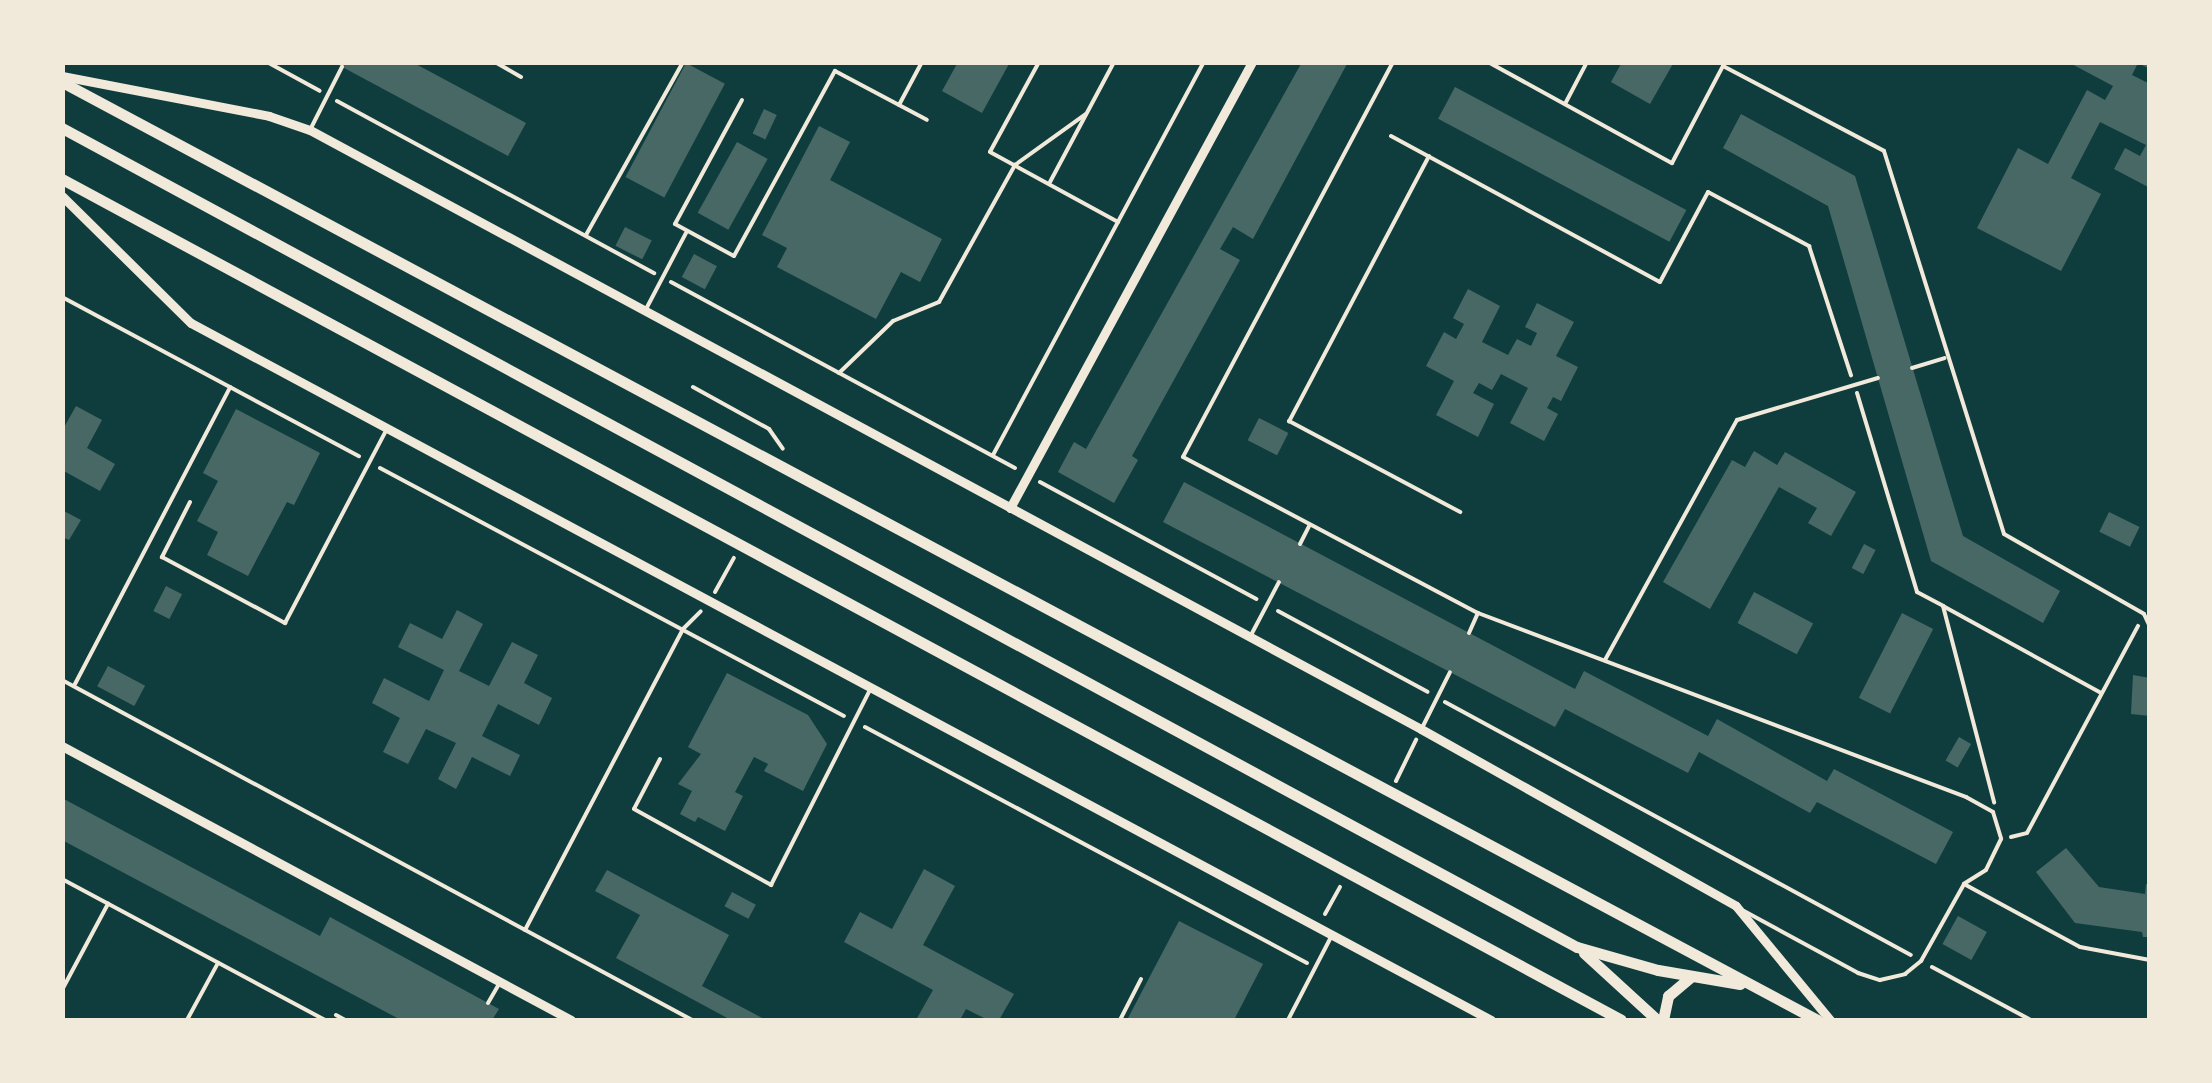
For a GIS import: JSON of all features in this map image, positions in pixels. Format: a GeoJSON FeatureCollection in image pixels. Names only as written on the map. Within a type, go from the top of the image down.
{"type":"FeatureCollection","features":[{"type":"Feature","properties":{"kind":"main road"},"geometry":{"type":"LineString","coordinates":[[62,79],[1816,1020]]}},
{"type":"Feature","properties":{"kind":"main road"},"geometry":{"type":"LineString","coordinates":[[62,128],[1577,948],[1660,1020],[1668,996],[1692,976]]}},
{"type":"Feature","properties":{"kind":"main road"},"geometry":{"type":"LineString","coordinates":[[62,179],[1620,1020]]}},
{"type":"Feature","properties":{"kind":"main road"},"geometry":{"type":"LineString","coordinates":[[1577,948],[1759,988]]}},
{"type":"Feature","properties":{"kind":"street"},"geometry":{"type":"LineString","coordinates":[[1010,508],[1252,62]]}},
{"type":"Feature","properties":{"kind":"street"},"geometry":{"type":"LineString","coordinates":[[62,79],[269,116],[310,130],[1421,729],[1736,906],[1830,1020]]}},
{"type":"Feature","properties":{"kind":"street"},"geometry":{"type":"LineString","coordinates":[[62,196],[191,324],[1491,1020]]}},
{"type":"Feature","properties":{"kind":"street"},"geometry":{"type":"LineString","coordinates":[[62,746],[571,1020]]}},
{"type":"Feature","properties":{"kind":"lane"},"geometry":{"type":"LineString","coordinates":[[495,62],[521,76]]}},
{"type":"Feature","properties":{"kind":"lane"},"geometry":{"type":"LineString","coordinates":[[900,104],[922,62]]}},
{"type":"Feature","properties":{"kind":"lane"},"geometry":{"type":"LineString","coordinates":[[1393,62],[1182,457],[1478,612],[1966,797],[1993,812],[2001,840],[1986,870],[1964,884],[1922,961],[1905,974],[1880,980],[1869,976],[1736,906]]}},
{"type":"Feature","properties":{"kind":"lane"},"geometry":{"type":"LineString","coordinates":[[1488,62],[1672,162],[1723,66],[1884,151],[1945,358],[2004,534],[2144,614],[2150,627]]}},
{"type":"Feature","properties":{"kind":"lane"},"geometry":{"type":"LineString","coordinates":[[1565,104],[1586,62]]}},
{"type":"Feature","properties":{"kind":"lane"},"geometry":{"type":"LineString","coordinates":[[310,130],[342,67]]}},
{"type":"Feature","properties":{"kind":"lane"},"geometry":{"type":"LineString","coordinates":[[742,100],[675,224],[734,256],[835,70],[927,120]]}},
{"type":"Feature","properties":{"kind":"lane"},"geometry":{"type":"LineString","coordinates":[[645,311],[688,230]]}},
{"type":"Feature","properties":{"kind":"lane"},"geometry":{"type":"LineString","coordinates":[[1912,368],[1945,358]]}},
{"type":"Feature","properties":{"kind":"lane"},"geometry":{"type":"LineString","coordinates":[[1606,660],[1737,420],[1878,378]]}},
{"type":"Feature","properties":{"kind":"lane"},"geometry":{"type":"LineString","coordinates":[[190,502],[162,557],[285,623],[387,428]]}},
{"type":"Feature","properties":{"kind":"lane"},"geometry":{"type":"LineString","coordinates":[[1300,544],[1310,524]]}},
{"type":"Feature","properties":{"kind":"lane"},"geometry":{"type":"LineString","coordinates":[[1250,637],[1279,582]]}},
{"type":"Feature","properties":{"kind":"lane"},"geometry":{"type":"LineString","coordinates":[[1469,632],[1478,612]]}},
{"type":"Feature","properties":{"kind":"lane"},"geometry":{"type":"LineString","coordinates":[[1421,729],[1450,672]]}},
{"type":"Feature","properties":{"kind":"lane"},"geometry":{"type":"LineString","coordinates":[[660,759],[634,809],[771,885],[871,688]]}},
{"type":"Feature","properties":{"kind":"lane"},"geometry":{"type":"LineString","coordinates":[[62,879],[325,1020]]}},
{"type":"Feature","properties":{"kind":"lane"},"geometry":{"type":"LineString","coordinates":[[1964,884],[2080,947],[2150,960]]}},
{"type":"Feature","properties":{"kind":"lane"},"geometry":{"type":"LineString","coordinates":[[62,990],[108,904]]}},
{"type":"Feature","properties":{"kind":"lane"},"geometry":{"type":"LineString","coordinates":[[1288,1020],[1332,935]]}},
{"type":"Feature","properties":{"kind":"lane"},"geometry":{"type":"LineString","coordinates":[[187,1020],[218,963]]}},
{"type":"Feature","properties":{"kind":"lane"},"geometry":{"type":"LineString","coordinates":[[1120,1020],[1142,978]]}},
{"type":"Feature","properties":{"kind":"lane"},"geometry":{"type":"LineString","coordinates":[[488,1003],[500,982]]}},
{"type":"Feature","properties":{"kind":"path"},"geometry":{"type":"LineString","coordinates":[[267,62],[2032,1020]]}},
{"type":"Feature","properties":{"kind":"path"},"geometry":{"type":"LineString","coordinates":[[586,236],[682,62]]}},
{"type":"Feature","properties":{"kind":"path"},"geometry":{"type":"LineString","coordinates":[[1039,62],[990,152],[1118,222]]}},
{"type":"Feature","properties":{"kind":"path"},"geometry":{"type":"LineString","coordinates":[[1049,183],[1114,62]]}},
{"type":"Feature","properties":{"kind":"path"},"geometry":{"type":"LineString","coordinates":[[992,456],[1204,62]]}},
{"type":"Feature","properties":{"kind":"path"},"geometry":{"type":"LineString","coordinates":[[840,373],[893,322],[939,302],[1015,165],[1086,114]]}},
{"type":"Feature","properties":{"kind":"path"},"geometry":{"type":"LineString","coordinates":[[1390,136],[1660,282],[1708,192],[1809,246],[1917,592],[2102,694]]}},
{"type":"Feature","properties":{"kind":"path"},"geometry":{"type":"LineString","coordinates":[[1429,156],[1289,420],[1460,512]]}},
{"type":"Feature","properties":{"kind":"path"},"geometry":{"type":"LineString","coordinates":[[62,297],[1315,968]]}},
{"type":"Feature","properties":{"kind":"path"},"geometry":{"type":"LineString","coordinates":[[74,686],[230,387]]}},
{"type":"Feature","properties":{"kind":"path"},"geometry":{"type":"LineString","coordinates":[[693,387],[769,429],[789,457]]}},
{"type":"Feature","properties":{"kind":"path"},"geometry":{"type":"LineString","coordinates":[[1943,606],[1995,793],[1993,812]]}},
{"type":"Feature","properties":{"kind":"path"},"geometry":{"type":"LineString","coordinates":[[2001,840],[2027,833],[2144,614]]}},
{"type":"Feature","properties":{"kind":"path"},"geometry":{"type":"LineString","coordinates":[[524,930],[683,629]]}},
{"type":"Feature","properties":{"kind":"path"},"geometry":{"type":"LineString","coordinates":[[62,680],[692,1020]]}},
{"type":"Feature","properties":{"kind":"path"},"geometry":{"type":"LineString","coordinates":[[1396,781],[1421,729]]}},
{"type":"Feature","properties":{"kind":"path"},"geometry":{"type":"LineString","coordinates":[[1318,928],[1342,883]]}},
{"type":"Feature","properties":{"kind":"building"},"geometry":{"type":"Polygon","coordinates":[[[333,62],[412,62],[526,123],[508,156],[333,62]]]}},
{"type":"Feature","properties":{"kind":"building"},"geometry":{"type":"Polygon","coordinates":[[[958,62],[1010,62],[982,113],[942,91],[958,62]]]}},
{"type":"Feature","properties":{"kind":"building"},"geometry":{"type":"Polygon","coordinates":[[[1302,62],[1348,62],[1253,239],[1233,227],[1220,249],[1240,260],[1132,456],[1138,460],[1114,503],[1058,472],[1074,442],[1086,449],[1302,62]]]}},
{"type":"Feature","properties":{"kind":"building"},"geometry":{"type":"Polygon","coordinates":[[[1622,62],[1674,62],[1650,104],[1611,82],[1622,62]]]}},
{"type":"Feature","properties":{"kind":"building"},"geometry":{"type":"Polygon","coordinates":[[[2068,62],[2150,62],[2150,69],[2138,63],[2132,75],[2150,84],[2150,188],[2114,169],[2125,148],[2140,156],[2146,145],[2100,122],[2071,178],[2101,194],[2061,271],[1977,228],[2018,148],[2048,164],[2087,90],[2105,100],[2113,86],[2068,62]]]}},
{"type":"Feature","properties":{"kind":"building"},"geometry":{"type":"Polygon","coordinates":[[[686,63],[725,84],[664,198],[625,177],[686,63]]]}},
{"type":"Feature","properties":{"kind":"building"},"geometry":{"type":"Polygon","coordinates":[[[1455,87],[1686,210],[1669,242],[1438,119],[1455,87]]]}},
{"type":"Feature","properties":{"kind":"building"},"geometry":{"type":"Polygon","coordinates":[[[764,109],[777,115],[765,139],[753,133],[764,109]]]}},
{"type":"Feature","properties":{"kind":"building"},"geometry":{"type":"Polygon","coordinates":[[[1741,114],[1855,176],[1963,536],[2060,591],[2043,623],[1931,561],[1828,206],[1723,148],[1741,114]]]}},
{"type":"Feature","properties":{"kind":"building"},"geometry":{"type":"Polygon","coordinates":[[[819,126],[850,142],[830,180],[942,239],[920,282],[901,272],[876,319],[777,267],[787,248],[762,235],[819,126]]]}},
{"type":"Feature","properties":{"kind":"building"},"geometry":{"type":"Polygon","coordinates":[[[737,142],[768,159],[728,230],[698,213],[737,142]]]}},
{"type":"Feature","properties":{"kind":"building"},"geometry":{"type":"Polygon","coordinates":[[[625,227],[652,241],[642,259],[615,246],[625,227]]]}},
{"type":"Feature","properties":{"kind":"building"},"geometry":{"type":"Polygon","coordinates":[[[694,254],[717,266],[705,289],[682,277],[694,254]]]}},
{"type":"Feature","properties":{"kind":"building"},"geometry":{"type":"Polygon","coordinates":[[[1468,289],[1500,306],[1482,342],[1508,355],[1517,339],[1531,346],[1537,333],[1525,327],[1537,303],[1574,322],[1556,356],[1578,367],[1561,401],[1553,397],[1547,408],[1558,414],[1544,441],[1510,423],[1528,388],[1501,374],[1492,390],[1479,383],[1473,393],[1494,404],[1478,437],[1436,415],[1454,381],[1426,366],[1444,332],[1456,339],[1464,324],[1453,318],[1468,289]]]}},
{"type":"Feature","properties":{"kind":"building"},"geometry":{"type":"Polygon","coordinates":[[[76,406],[102,420],[87,448],[115,464],[100,491],[62,470],[62,431],[76,406]]]}},
{"type":"Feature","properties":{"kind":"building"},"geometry":{"type":"Polygon","coordinates":[[[236,409],[320,453],[294,505],[287,502],[248,576],[207,555],[218,532],[197,521],[218,481],[203,473],[236,409]]]}},
{"type":"Feature","properties":{"kind":"building"},"geometry":{"type":"Polygon","coordinates":[[[1259,418],[1288,433],[1277,455],[1248,440],[1259,418]]]}},
{"type":"Feature","properties":{"kind":"building"},"geometry":{"type":"Polygon","coordinates":[[[1754,451],[1777,465],[1785,452],[1856,492],[1831,536],[1808,523],[1817,508],[1779,487],[1710,609],[1663,582],[1732,460],[1745,467],[1754,451]]]}},
{"type":"Feature","properties":{"kind":"building"},"geometry":{"type":"Polygon","coordinates":[[[1184,482],[1575,689],[1584,671],[1708,736],[1717,719],[1827,781],[1834,769],[1953,832],[1936,864],[1817,802],[1810,813],[1699,752],[1688,773],[1565,709],[1555,727],[1163,522],[1184,482]]]}},
{"type":"Feature","properties":{"kind":"building"},"geometry":{"type":"Polygon","coordinates":[[[62,510],[81,520],[69,540],[62,537],[62,510]]]}},
{"type":"Feature","properties":{"kind":"building"},"geometry":{"type":"Polygon","coordinates":[[[2109,512],[2140,527],[2130,547],[2099,532],[2109,512]]]}},
{"type":"Feature","properties":{"kind":"building"},"geometry":{"type":"Polygon","coordinates":[[[1864,544],[1876,550],[1863,574],[1852,568],[1864,544]]]}},
{"type":"Feature","properties":{"kind":"building"},"geometry":{"type":"Polygon","coordinates":[[[166,586],[182,594],[169,619],[153,611],[166,586]]]}},
{"type":"Feature","properties":{"kind":"building"},"geometry":{"type":"Polygon","coordinates":[[[1754,592],[1813,623],[1797,654],[1738,623],[1754,592]]]}},
{"type":"Feature","properties":{"kind":"building"},"geometry":{"type":"Polygon","coordinates":[[[457,610],[483,624],[459,671],[489,686],[512,642],[538,655],[524,683],[552,698],[539,725],[498,704],[482,736],[520,755],[510,776],[472,757],[456,789],[438,779],[456,743],[426,729],[408,764],[383,752],[400,718],[372,703],[384,678],[429,701],[444,670],[398,647],[410,623],[442,639],[457,610]]]}},
{"type":"Feature","properties":{"kind":"building"},"geometry":{"type":"Polygon","coordinates":[[[1902,613],[1933,629],[1890,714],[1859,698],[1902,613]]]}},
{"type":"Feature","properties":{"kind":"building"},"geometry":{"type":"Polygon","coordinates":[[[108,666],[145,686],[134,706],[97,686],[108,666]]]}},
{"type":"Feature","properties":{"kind":"building"},"geometry":{"type":"Polygon","coordinates":[[[727,673],[808,715],[827,744],[803,791],[764,771],[768,764],[754,757],[735,792],[743,796],[725,831],[698,817],[695,822],[680,814],[692,791],[678,784],[701,754],[688,747],[727,673]]]}},
{"type":"Feature","properties":{"kind":"building"},"geometry":{"type":"Polygon","coordinates":[[[2133,675],[2150,678],[2150,716],[2131,714],[2133,675]]]}},
{"type":"Feature","properties":{"kind":"building"},"geometry":{"type":"Polygon","coordinates":[[[1959,737],[1971,744],[1958,767],[1946,760],[1959,737]]]}},
{"type":"Feature","properties":{"kind":"building"},"geometry":{"type":"Polygon","coordinates":[[[62,798],[320,936],[330,917],[499,1009],[492,1020],[401,1020],[62,840],[62,798]]]}},
{"type":"Feature","properties":{"kind":"building"},"geometry":{"type":"Polygon","coordinates":[[[2066,848],[2099,887],[2145,894],[2146,884],[2150,885],[2150,937],[2143,937],[2142,932],[2075,923],[2036,872],[2066,848]]]}},
{"type":"Feature","properties":{"kind":"building"},"geometry":{"type":"Polygon","coordinates":[[[924,869],[955,886],[923,945],[1014,994],[999,1020],[988,1020],[966,1009],[960,1020],[916,1020],[933,990],[844,942],[860,912],[892,929],[924,869]]]}},
{"type":"Feature","properties":{"kind":"building"},"geometry":{"type":"Polygon","coordinates":[[[607,870],[729,935],[702,986],[766,1020],[731,1020],[616,958],[640,915],[595,891],[607,870]]]}},
{"type":"Feature","properties":{"kind":"building"},"geometry":{"type":"Polygon","coordinates":[[[732,892],[756,905],[748,919],[724,906],[732,892]]]}},
{"type":"Feature","properties":{"kind":"building"},"geometry":{"type":"Polygon","coordinates":[[[1958,916],[1987,932],[1971,960],[1942,944],[1958,916]]]}},
{"type":"Feature","properties":{"kind":"building"},"geometry":{"type":"Polygon","coordinates":[[[1179,921],[1263,964],[1234,1020],[1127,1020],[1179,921]]]}}]}
